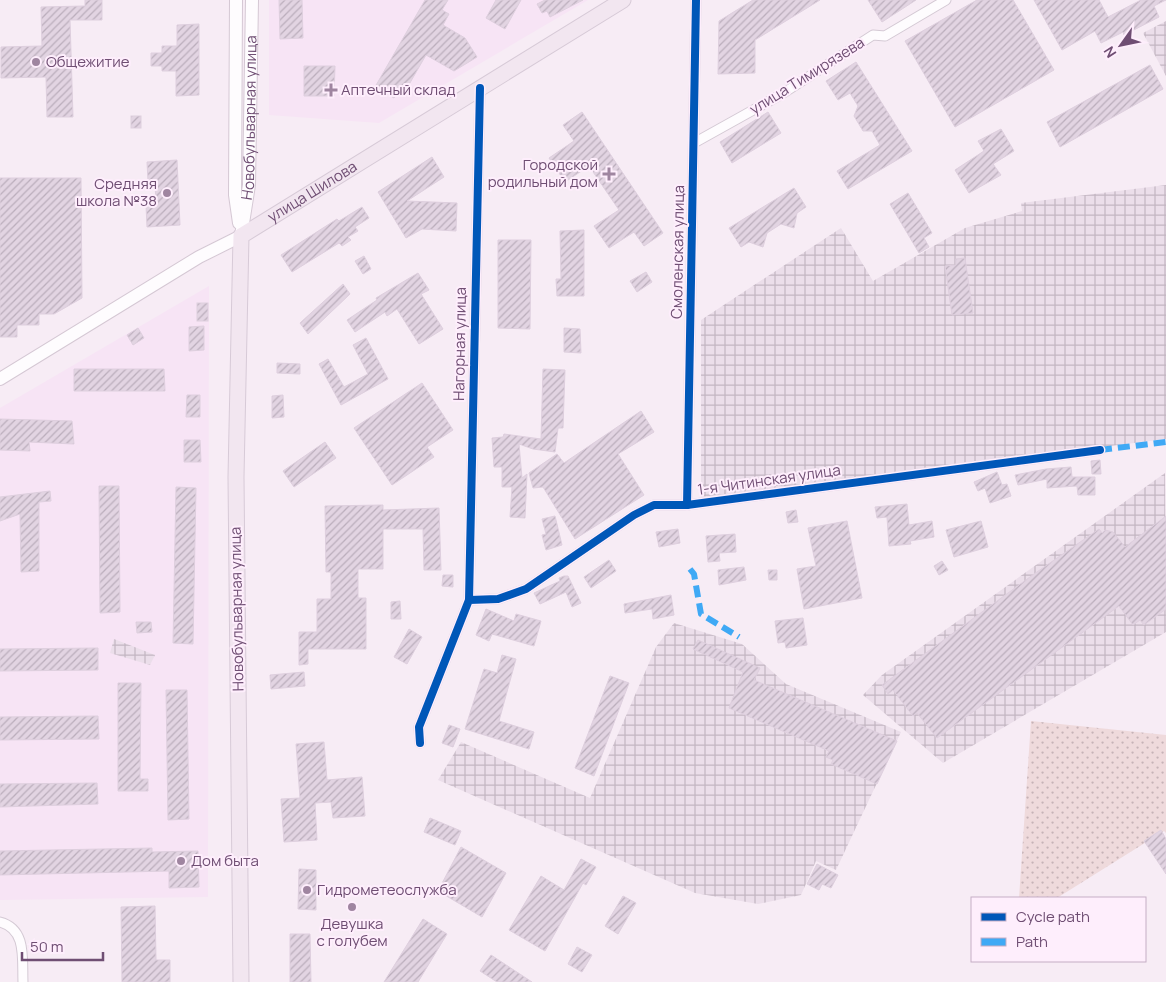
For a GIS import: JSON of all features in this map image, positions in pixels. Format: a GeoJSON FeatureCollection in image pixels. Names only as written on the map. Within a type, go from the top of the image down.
{"type":"FeatureCollection","features":[{"type":"Feature","properties":{"kind":"main road","name":"Новобульварная улица"},"geometry":{"type":"LineString","coordinates":[[236,0],[235,195],[241,236]]}},
{"type":"Feature","properties":{"kind":"main road","name":"Новобульварная улица"},"geometry":{"type":"LineString","coordinates":[[241,982],[236,486],[241,236],[249,185],[252,0]]}},
{"type":"Feature","properties":{"kind":"main road","name":"улица Шилова"},"geometry":{"type":"LineString","coordinates":[[0,379],[199,257],[241,236],[623,0]]}},
{"type":"Feature","properties":{"kind":"street","name":"Смоленская улица"},"geometry":{"type":"LineString","coordinates":[[687,505],[696,0]]}},
{"type":"Feature","properties":{"kind":"street","name":"улица Тимирязева"},"geometry":{"type":"LineString","coordinates":[[694,143],[782,94],[873,35],[885,36],[946,0]]}},
{"type":"Feature","properties":{"kind":"street","name":"Нагорная улица"},"geometry":{"type":"LineString","coordinates":[[469,600],[480,88]]}},
{"type":"Feature","properties":{"kind":"street","name":"1-я Читинская улица"},"geometry":{"type":"LineString","coordinates":[[469,600],[498,599],[526,589],[634,515],[654,505],[687,505],[1100,450]]}},
{"type":"Feature","properties":{"kind":"street"},"geometry":{"type":"LineString","coordinates":[[420,743],[419,727],[469,600]]}},
{"type":"Feature","properties":{"kind":"street"},"geometry":{"type":"LineString","coordinates":[[0,922],[11,925],[21,938],[23,982]]}},
{"type":"Feature","properties":{"kind":"shaded area"},"geometry":{"type":"Polygon","coordinates":[[[269,0],[588,0],[379,123],[269,115],[269,0]]]}},
{"type":"Feature","properties":{"kind":"shaded area"},"geometry":{"type":"Polygon","coordinates":[[[1166,21],[1166,76],[1143,33],[1166,21]]]}},
{"type":"Feature","properties":{"kind":"shaded area"},"geometry":{"type":"Polygon","coordinates":[[[1166,185],[1166,439],[701,497],[701,320],[841,228],[873,281],[965,228],[1022,211],[1021,203],[1166,185]]]}},
{"type":"Feature","properties":{"kind":"shaded area"},"geometry":{"type":"Polygon","coordinates":[[[209,286],[208,897],[0,900],[0,408],[209,286]]]}},
{"type":"Feature","properties":{"kind":"shaded area"},"geometry":{"type":"Polygon","coordinates":[[[1165,473],[1166,632],[943,763],[863,695],[882,675],[1165,473]]]}},
{"type":"Feature","properties":{"kind":"shaded area"},"geometry":{"type":"Polygon","coordinates":[[[674,623],[742,644],[786,684],[901,732],[836,870],[816,861],[801,895],[758,904],[695,893],[438,780],[461,742],[590,798],[656,647],[674,623]]]}},
{"type":"Feature","properties":{"kind":"shaded area"},"geometry":{"type":"Polygon","coordinates":[[[114,639],[155,655],[150,665],[110,653],[114,639]]]}},
{"type":"Feature","properties":{"kind":"shaded area"},"geometry":{"type":"Polygon","coordinates":[[[1031,721],[1166,735],[1166,833],[1164,831],[1059,897],[1019,897],[1031,721]]]}},
{"type":"Feature","properties":{"kind":"building","name":"Общежитие"},"geometry":{"type":"Polygon","coordinates":[[[85,0],[102,0],[102,20],[70,20],[73,117],[47,117],[46,77],[1,78],[1,47],[42,46],[41,7],[85,6],[85,0]]]}},
{"type":"Feature","properties":{"kind":"building"},"geometry":{"type":"Polygon","coordinates":[[[279,0],[302,0],[303,38],[280,39],[279,0]]]}},
{"type":"Feature","properties":{"kind":"building"},"geometry":{"type":"Polygon","coordinates":[[[425,0],[448,0],[442,10],[449,14],[443,25],[465,38],[477,57],[454,71],[426,55],[407,88],[401,85],[394,98],[375,87],[425,0]]]}},
{"type":"Feature","properties":{"kind":"building"},"geometry":{"type":"Polygon","coordinates":[[[496,0],[521,0],[505,29],[486,18],[496,0]]]}},
{"type":"Feature","properties":{"kind":"building"},"geometry":{"type":"Polygon","coordinates":[[[545,0],[583,0],[550,17],[547,11],[542,13],[537,4],[545,0]]]}},
{"type":"Feature","properties":{"kind":"building"},"geometry":{"type":"Polygon","coordinates":[[[753,0],[820,0],[755,40],[755,73],[718,74],[719,21],[753,0]]]}},
{"type":"Feature","properties":{"kind":"building"},"geometry":{"type":"Polygon","coordinates":[[[868,0],[916,0],[882,22],[868,0]]]}},
{"type":"Feature","properties":{"kind":"building"},"geometry":{"type":"Polygon","coordinates":[[[977,0],[1013,0],[1054,70],[955,127],[905,41],[977,0]]]}},
{"type":"Feature","properties":{"kind":"building"},"geometry":{"type":"Polygon","coordinates":[[[1034,0],[1099,0],[1108,17],[1141,0],[1166,0],[1154,6],[1159,17],[1124,35],[1123,32],[1101,43],[1095,31],[1062,50],[1034,0]]]}},
{"type":"Feature","properties":{"kind":"building"},"geometry":{"type":"Polygon","coordinates":[[[199,24],[199,95],[176,96],[176,71],[162,71],[162,66],[151,66],[151,53],[162,53],[162,46],[177,46],[177,25],[199,24]]]}},
{"type":"Feature","properties":{"kind":"building"},"geometry":{"type":"Polygon","coordinates":[[[856,62],[912,151],[848,189],[837,171],[880,145],[872,131],[863,131],[854,116],[858,106],[850,93],[838,100],[826,81],[856,62]]]}},
{"type":"Feature","properties":{"kind":"building"},"geometry":{"type":"Polygon","coordinates":[[[1150,65],[1163,89],[1060,147],[1047,122],[1150,65]]]}},
{"type":"Feature","properties":{"kind":"building"},"geometry":{"type":"Polygon","coordinates":[[[304,66],[335,66],[334,96],[304,96],[304,66]]]}},
{"type":"Feature","properties":{"kind":"building","name":"Городской родильный дом"},"geometry":{"type":"Polygon","coordinates":[[[582,112],[663,233],[644,246],[634,232],[609,248],[594,226],[619,210],[589,166],[565,182],[549,158],[574,141],[563,125],[582,112]]]}},
{"type":"Feature","properties":{"kind":"building"},"geometry":{"type":"Polygon","coordinates":[[[768,112],[781,133],[732,163],[720,142],[768,112]]]}},
{"type":"Feature","properties":{"kind":"building"},"geometry":{"type":"Polygon","coordinates":[[[131,116],[141,116],[141,128],[131,128],[131,116]]]}},
{"type":"Feature","properties":{"kind":"building"},"geometry":{"type":"Polygon","coordinates":[[[1001,129],[1014,151],[993,164],[1001,175],[969,193],[955,170],[984,151],[978,141],[1001,129]]]}},
{"type":"Feature","properties":{"kind":"building"},"geometry":{"type":"Polygon","coordinates":[[[432,157],[444,177],[407,201],[457,203],[456,231],[422,229],[406,238],[378,192],[432,157]]]}},
{"type":"Feature","properties":{"kind":"building","name":"Средняя школа №38"},"geometry":{"type":"Polygon","coordinates":[[[177,160],[180,225],[147,227],[146,205],[156,205],[155,181],[148,181],[147,162],[177,160]]]}},
{"type":"Feature","properties":{"kind":"building"},"geometry":{"type":"Polygon","coordinates":[[[0,178],[81,178],[82,298],[54,314],[39,314],[39,325],[17,325],[17,337],[0,337],[0,178]]]}},
{"type":"Feature","properties":{"kind":"building"},"geometry":{"type":"Polygon","coordinates":[[[794,188],[806,207],[797,213],[794,228],[781,224],[767,233],[763,247],[749,242],[741,247],[729,228],[794,188]]]}},
{"type":"Feature","properties":{"kind":"building"},"geometry":{"type":"Polygon","coordinates":[[[908,193],[932,233],[924,238],[929,247],[919,253],[890,204],[908,193]]]}},
{"type":"Feature","properties":{"kind":"building"},"geometry":{"type":"Polygon","coordinates":[[[362,207],[369,218],[355,227],[358,231],[348,237],[351,240],[342,246],[339,243],[292,272],[281,255],[337,219],[339,221],[362,207]]]}},
{"type":"Feature","properties":{"kind":"building"},"geometry":{"type":"Polygon","coordinates":[[[584,230],[584,296],[557,296],[556,279],[561,279],[560,231],[584,230]]]}},
{"type":"Feature","properties":{"kind":"building"},"geometry":{"type":"Polygon","coordinates":[[[498,240],[531,240],[530,329],[498,328],[498,240]]]}},
{"type":"Feature","properties":{"kind":"building"},"geometry":{"type":"Polygon","coordinates":[[[364,256],[371,269],[363,274],[355,261],[364,256]]]}},
{"type":"Feature","properties":{"kind":"building"},"geometry":{"type":"Polygon","coordinates":[[[965,258],[973,313],[952,315],[945,266],[956,265],[956,259],[965,258]]]}},
{"type":"Feature","properties":{"kind":"building"},"geometry":{"type":"Polygon","coordinates":[[[646,272],[652,282],[637,292],[630,281],[646,272]]]}},
{"type":"Feature","properties":{"kind":"building"},"geometry":{"type":"Polygon","coordinates":[[[418,273],[429,290],[421,294],[443,329],[419,344],[397,309],[387,316],[385,312],[355,332],[347,320],[377,300],[376,298],[418,273]]]}},
{"type":"Feature","properties":{"kind":"building"},"geometry":{"type":"Polygon","coordinates":[[[343,284],[350,294],[308,334],[300,323],[343,284]]]}},
{"type":"Feature","properties":{"kind":"building"},"geometry":{"type":"Polygon","coordinates":[[[197,303],[208,303],[208,321],[197,321],[197,303]]]}},
{"type":"Feature","properties":{"kind":"building"},"geometry":{"type":"Polygon","coordinates":[[[204,326],[204,350],[189,351],[189,327],[204,326]]]}},
{"type":"Feature","properties":{"kind":"building"},"geometry":{"type":"Polygon","coordinates":[[[138,328],[144,338],[133,345],[127,335],[138,328]]]}},
{"type":"Feature","properties":{"kind":"building"},"geometry":{"type":"Polygon","coordinates":[[[564,328],[580,329],[581,353],[564,352],[564,328]]]}},
{"type":"Feature","properties":{"kind":"building"},"geometry":{"type":"Polygon","coordinates":[[[366,338],[388,379],[341,405],[319,364],[328,359],[344,387],[368,374],[353,345],[366,338]]]}},
{"type":"Feature","properties":{"kind":"building"},"geometry":{"type":"Polygon","coordinates":[[[277,363],[300,364],[300,374],[277,373],[277,363]]]}},
{"type":"Feature","properties":{"kind":"building"},"geometry":{"type":"Polygon","coordinates":[[[74,369],[164,369],[165,391],[74,391],[74,369]]]}},
{"type":"Feature","properties":{"kind":"building"},"geometry":{"type":"Polygon","coordinates":[[[543,369],[565,370],[563,428],[558,428],[555,452],[533,449],[519,444],[522,478],[527,474],[525,518],[510,517],[512,487],[502,487],[502,467],[494,467],[492,438],[503,437],[504,434],[541,439],[543,369]]]}},
{"type":"Feature","properties":{"kind":"building"},"geometry":{"type":"Polygon","coordinates":[[[422,383],[453,430],[427,447],[434,457],[392,485],[354,428],[422,383]]]}},
{"type":"Feature","properties":{"kind":"building"},"geometry":{"type":"Polygon","coordinates":[[[187,395],[200,395],[200,417],[186,417],[187,395]]]}},
{"type":"Feature","properties":{"kind":"building"},"geometry":{"type":"Polygon","coordinates":[[[283,395],[284,417],[272,418],[272,396],[283,395]]]}},
{"type":"Feature","properties":{"kind":"building"},"geometry":{"type":"Polygon","coordinates":[[[641,411],[654,432],[618,454],[644,495],[575,539],[543,487],[533,488],[529,473],[557,454],[564,463],[641,411]]]}},
{"type":"Feature","properties":{"kind":"building"},"geometry":{"type":"Polygon","coordinates":[[[0,419],[72,421],[74,444],[29,442],[30,451],[0,450],[0,419]]]}},
{"type":"Feature","properties":{"kind":"building"},"geometry":{"type":"Polygon","coordinates":[[[184,440],[200,440],[201,462],[184,462],[184,440]]]}},
{"type":"Feature","properties":{"kind":"building"},"geometry":{"type":"Polygon","coordinates":[[[325,442],[336,458],[294,487],[283,471],[325,442]]]}},
{"type":"Feature","properties":{"kind":"building"},"geometry":{"type":"Polygon","coordinates":[[[1100,460],[1101,474],[1092,474],[1091,461],[1100,460]]]}},
{"type":"Feature","properties":{"kind":"building"},"geometry":{"type":"Polygon","coordinates":[[[1071,467],[1072,477],[1095,477],[1095,495],[1078,495],[1077,486],[1047,488],[1047,479],[1018,485],[1015,475],[1046,469],[1071,467]]]}},
{"type":"Feature","properties":{"kind":"building"},"geometry":{"type":"Polygon","coordinates":[[[997,472],[1002,485],[1007,484],[1011,496],[990,503],[985,488],[978,491],[974,482],[997,472]]]}},
{"type":"Feature","properties":{"kind":"building"},"geometry":{"type":"Polygon","coordinates":[[[99,486],[119,486],[120,612],[100,613],[99,486]]]}},
{"type":"Feature","properties":{"kind":"building"},"geometry":{"type":"Polygon","coordinates":[[[176,487],[196,488],[193,644],[173,643],[176,487]]]}},
{"type":"Feature","properties":{"kind":"building"},"geometry":{"type":"Polygon","coordinates":[[[50,491],[51,501],[39,502],[39,571],[21,572],[20,514],[0,521],[0,497],[50,491]]]}},
{"type":"Feature","properties":{"kind":"building"},"geometry":{"type":"Polygon","coordinates":[[[907,504],[909,525],[932,521],[934,537],[910,541],[911,544],[889,546],[887,517],[877,518],[875,507],[907,504]]]}},
{"type":"Feature","properties":{"kind":"building"},"geometry":{"type":"Polygon","coordinates":[[[383,505],[383,510],[439,508],[441,570],[424,570],[423,529],[383,529],[383,569],[358,569],[358,598],[366,598],[366,649],[308,649],[308,664],[299,665],[299,632],[317,632],[317,599],[331,599],[331,572],[326,572],[325,506],[383,505]]]}},
{"type":"Feature","properties":{"kind":"building"},"geometry":{"type":"Polygon","coordinates":[[[796,510],[798,522],[788,523],[786,512],[796,510]]]}},
{"type":"Feature","properties":{"kind":"building"},"geometry":{"type":"Polygon","coordinates":[[[555,516],[562,545],[546,550],[542,535],[546,534],[542,519],[555,516]]]}},
{"type":"Feature","properties":{"kind":"building"},"geometry":{"type":"Polygon","coordinates":[[[1166,516],[1166,609],[1144,625],[1140,620],[1133,625],[1119,606],[937,738],[917,713],[913,716],[893,690],[888,694],[882,685],[1099,529],[1102,533],[1105,530],[1113,532],[1125,547],[1166,516]]]}},
{"type":"Feature","properties":{"kind":"building"},"geometry":{"type":"Polygon","coordinates":[[[847,521],[862,598],[804,609],[797,569],[816,566],[808,528],[847,521]]]}},
{"type":"Feature","properties":{"kind":"building"},"geometry":{"type":"Polygon","coordinates":[[[981,521],[988,547],[954,557],[946,530],[981,521]]]}},
{"type":"Feature","properties":{"kind":"building"},"geometry":{"type":"Polygon","coordinates":[[[678,529],[680,543],[659,547],[656,532],[678,529]]]}},
{"type":"Feature","properties":{"kind":"building"},"geometry":{"type":"Polygon","coordinates":[[[735,534],[736,552],[719,553],[720,561],[708,562],[706,536],[735,534]]]}},
{"type":"Feature","properties":{"kind":"building"},"geometry":{"type":"Polygon","coordinates":[[[609,560],[616,571],[591,588],[584,577],[609,560]]]}},
{"type":"Feature","properties":{"kind":"building"},"geometry":{"type":"Polygon","coordinates":[[[942,561],[948,570],[939,575],[934,566],[942,561]]]}},
{"type":"Feature","properties":{"kind":"building"},"geometry":{"type":"Polygon","coordinates":[[[744,567],[746,580],[719,585],[718,570],[744,567]]]}},
{"type":"Feature","properties":{"kind":"building"},"geometry":{"type":"Polygon","coordinates":[[[768,570],[777,570],[777,580],[769,580],[768,570]]]}},
{"type":"Feature","properties":{"kind":"building"},"geometry":{"type":"Polygon","coordinates":[[[443,575],[453,575],[453,587],[442,586],[443,575]]]}},
{"type":"Feature","properties":{"kind":"building"},"geometry":{"type":"Polygon","coordinates":[[[568,576],[581,603],[572,607],[566,592],[540,604],[534,593],[560,581],[559,578],[568,576]]]}},
{"type":"Feature","properties":{"kind":"building"},"geometry":{"type":"Polygon","coordinates":[[[671,595],[674,615],[653,619],[652,609],[625,613],[624,604],[671,595]]]}},
{"type":"Feature","properties":{"kind":"building"},"geometry":{"type":"Polygon","coordinates":[[[400,601],[401,619],[391,619],[391,602],[400,601]]]}},
{"type":"Feature","properties":{"kind":"building"},"geometry":{"type":"Polygon","coordinates":[[[486,609],[514,621],[516,614],[541,621],[534,646],[492,634],[489,641],[476,635],[486,609]]]}},
{"type":"Feature","properties":{"kind":"building"},"geometry":{"type":"Polygon","coordinates":[[[803,618],[807,645],[786,648],[785,642],[778,643],[775,621],[803,618]]]}},
{"type":"Feature","properties":{"kind":"building"},"geometry":{"type":"Polygon","coordinates":[[[136,622],[151,622],[152,632],[137,633],[136,622]]]}},
{"type":"Feature","properties":{"kind":"building"},"geometry":{"type":"Polygon","coordinates":[[[409,629],[422,637],[407,664],[394,657],[409,629]]]}},
{"type":"Feature","properties":{"kind":"building"},"geometry":{"type":"Polygon","coordinates":[[[698,640],[760,668],[754,680],[897,741],[877,784],[831,764],[833,760],[826,757],[829,751],[729,708],[743,672],[693,649],[698,640]]]}},
{"type":"Feature","properties":{"kind":"building"},"geometry":{"type":"Polygon","coordinates":[[[98,648],[98,670],[0,671],[0,649],[98,648]]]}},
{"type":"Feature","properties":{"kind":"building"},"geometry":{"type":"Polygon","coordinates":[[[502,655],[516,659],[499,721],[534,732],[529,749],[465,729],[484,669],[497,673],[502,655]]]}},
{"type":"Feature","properties":{"kind":"building"},"geometry":{"type":"Polygon","coordinates":[[[304,672],[305,686],[271,689],[270,675],[304,672]]]}},
{"type":"Feature","properties":{"kind":"building"},"geometry":{"type":"Polygon","coordinates":[[[610,676],[629,683],[594,776],[575,768],[610,676]]]}},
{"type":"Feature","properties":{"kind":"building"},"geometry":{"type":"Polygon","coordinates":[[[118,683],[141,683],[140,779],[148,779],[148,791],[118,791],[118,683]]]}},
{"type":"Feature","properties":{"kind":"building"},"geometry":{"type":"Polygon","coordinates":[[[166,690],[187,690],[189,819],[168,820],[166,690]]]}},
{"type":"Feature","properties":{"kind":"building"},"geometry":{"type":"Polygon","coordinates":[[[98,716],[99,739],[0,740],[0,717],[98,716]]]}},
{"type":"Feature","properties":{"kind":"building"},"geometry":{"type":"Polygon","coordinates":[[[449,725],[460,729],[453,747],[442,743],[449,725]]]}},
{"type":"Feature","properties":{"kind":"building"},"geometry":{"type":"Polygon","coordinates":[[[324,742],[327,780],[362,777],[365,816],[333,818],[331,802],[315,803],[317,840],[284,842],[281,799],[300,798],[296,744],[324,742]]]}},
{"type":"Feature","properties":{"kind":"building"},"geometry":{"type":"Polygon","coordinates":[[[97,783],[98,804],[0,807],[0,784],[97,783]]]}},
{"type":"Feature","properties":{"kind":"building"},"geometry":{"type":"Polygon","coordinates":[[[430,818],[461,831],[455,845],[424,832],[430,818]]]}},
{"type":"Feature","properties":{"kind":"building"},"geometry":{"type":"Polygon","coordinates":[[[1161,830],[1166,839],[1166,874],[1144,841],[1161,830]]]}},
{"type":"Feature","properties":{"kind":"building"},"geometry":{"type":"Polygon","coordinates":[[[461,847],[506,873],[482,917],[438,891],[461,847]]]}},
{"type":"Feature","properties":{"kind":"building"},"geometry":{"type":"Polygon","coordinates":[[[152,848],[152,852],[198,851],[199,887],[169,888],[169,871],[0,875],[0,851],[152,848]]]}},
{"type":"Feature","properties":{"kind":"building"},"geometry":{"type":"Polygon","coordinates":[[[581,859],[596,867],[586,885],[583,883],[545,951],[509,930],[541,876],[564,890],[581,859]]]}},
{"type":"Feature","properties":{"kind":"building"},"geometry":{"type":"Polygon","coordinates":[[[817,864],[838,875],[831,888],[822,884],[819,890],[807,884],[817,864]]]}},
{"type":"Feature","properties":{"kind":"building","name":"Гидрометеослужба"},"geometry":{"type":"Polygon","coordinates":[[[299,869],[316,870],[316,910],[298,909],[299,869]]]}},
{"type":"Feature","properties":{"kind":"building"},"geometry":{"type":"Polygon","coordinates":[[[623,896],[636,903],[618,934],[605,926],[623,896]]]}},
{"type":"Feature","properties":{"kind":"building"},"geometry":{"type":"Polygon","coordinates":[[[155,906],[156,960],[170,960],[170,982],[122,982],[121,907],[155,906]]]}},
{"type":"Feature","properties":{"kind":"building"},"geometry":{"type":"Polygon","coordinates":[[[423,919],[447,934],[418,982],[384,982],[423,919]]]}},
{"type":"Feature","properties":{"kind":"building"},"geometry":{"type":"Polygon","coordinates":[[[290,934],[310,934],[311,982],[290,982],[290,934]]]}},
{"type":"Feature","properties":{"kind":"building"},"geometry":{"type":"Polygon","coordinates":[[[577,947],[592,955],[582,972],[568,964],[577,947]]]}},
{"type":"Feature","properties":{"kind":"building"},"geometry":{"type":"Polygon","coordinates":[[[491,955],[532,982],[497,982],[480,971],[491,955]]]}},
{"type":"Feature","properties":{"kind":"marked path"},"geometry":{"type":"LineString","coordinates":[[1100,450],[1166,442]]}},
{"type":"Feature","properties":{"kind":"marked path"},"geometry":{"type":"LineString","coordinates":[[690,569],[694,574],[701,614],[739,637]]}},
{"type":"Feature","properties":{"kind":"cycle path"},"geometry":{"type":"LineString","coordinates":[[687,505],[696,0]]}},
{"type":"Feature","properties":{"kind":"cycle path"},"geometry":{"type":"LineString","coordinates":[[469,600],[480,88]]}},
{"type":"Feature","properties":{"kind":"cycle path"},"geometry":{"type":"LineString","coordinates":[[420,743],[419,727],[469,600],[498,599],[526,589],[634,515],[654,505],[687,505],[1100,450]]}},
{"type":"Feature","properties":{"kind":"place","name":"Общежитие"},"geometry":{"type":"Point","coordinates":[36,62]}},
{"type":"Feature","properties":{"kind":"place","name":"Аптечный склад"},"geometry":{"type":"Point","coordinates":[331,90]}},
{"type":"Feature","properties":{"kind":"place","name":"Городской родильный дом"},"geometry":{"type":"Point","coordinates":[609,174]}},
{"type":"Feature","properties":{"kind":"place","name":"Средняя школа №38"},"geometry":{"type":"Point","coordinates":[167,193]}},
{"type":"Feature","properties":{"kind":"place","name":"Дом быта"},"geometry":{"type":"Point","coordinates":[181,861]}},
{"type":"Feature","properties":{"kind":"place","name":"Гидрометеослужба"},"geometry":{"type":"Point","coordinates":[307,890]}},
{"type":"Feature","properties":{"kind":"place","name":"Девушка с голубем"},"geometry":{"type":"Point","coordinates":[352,907]}}]}
